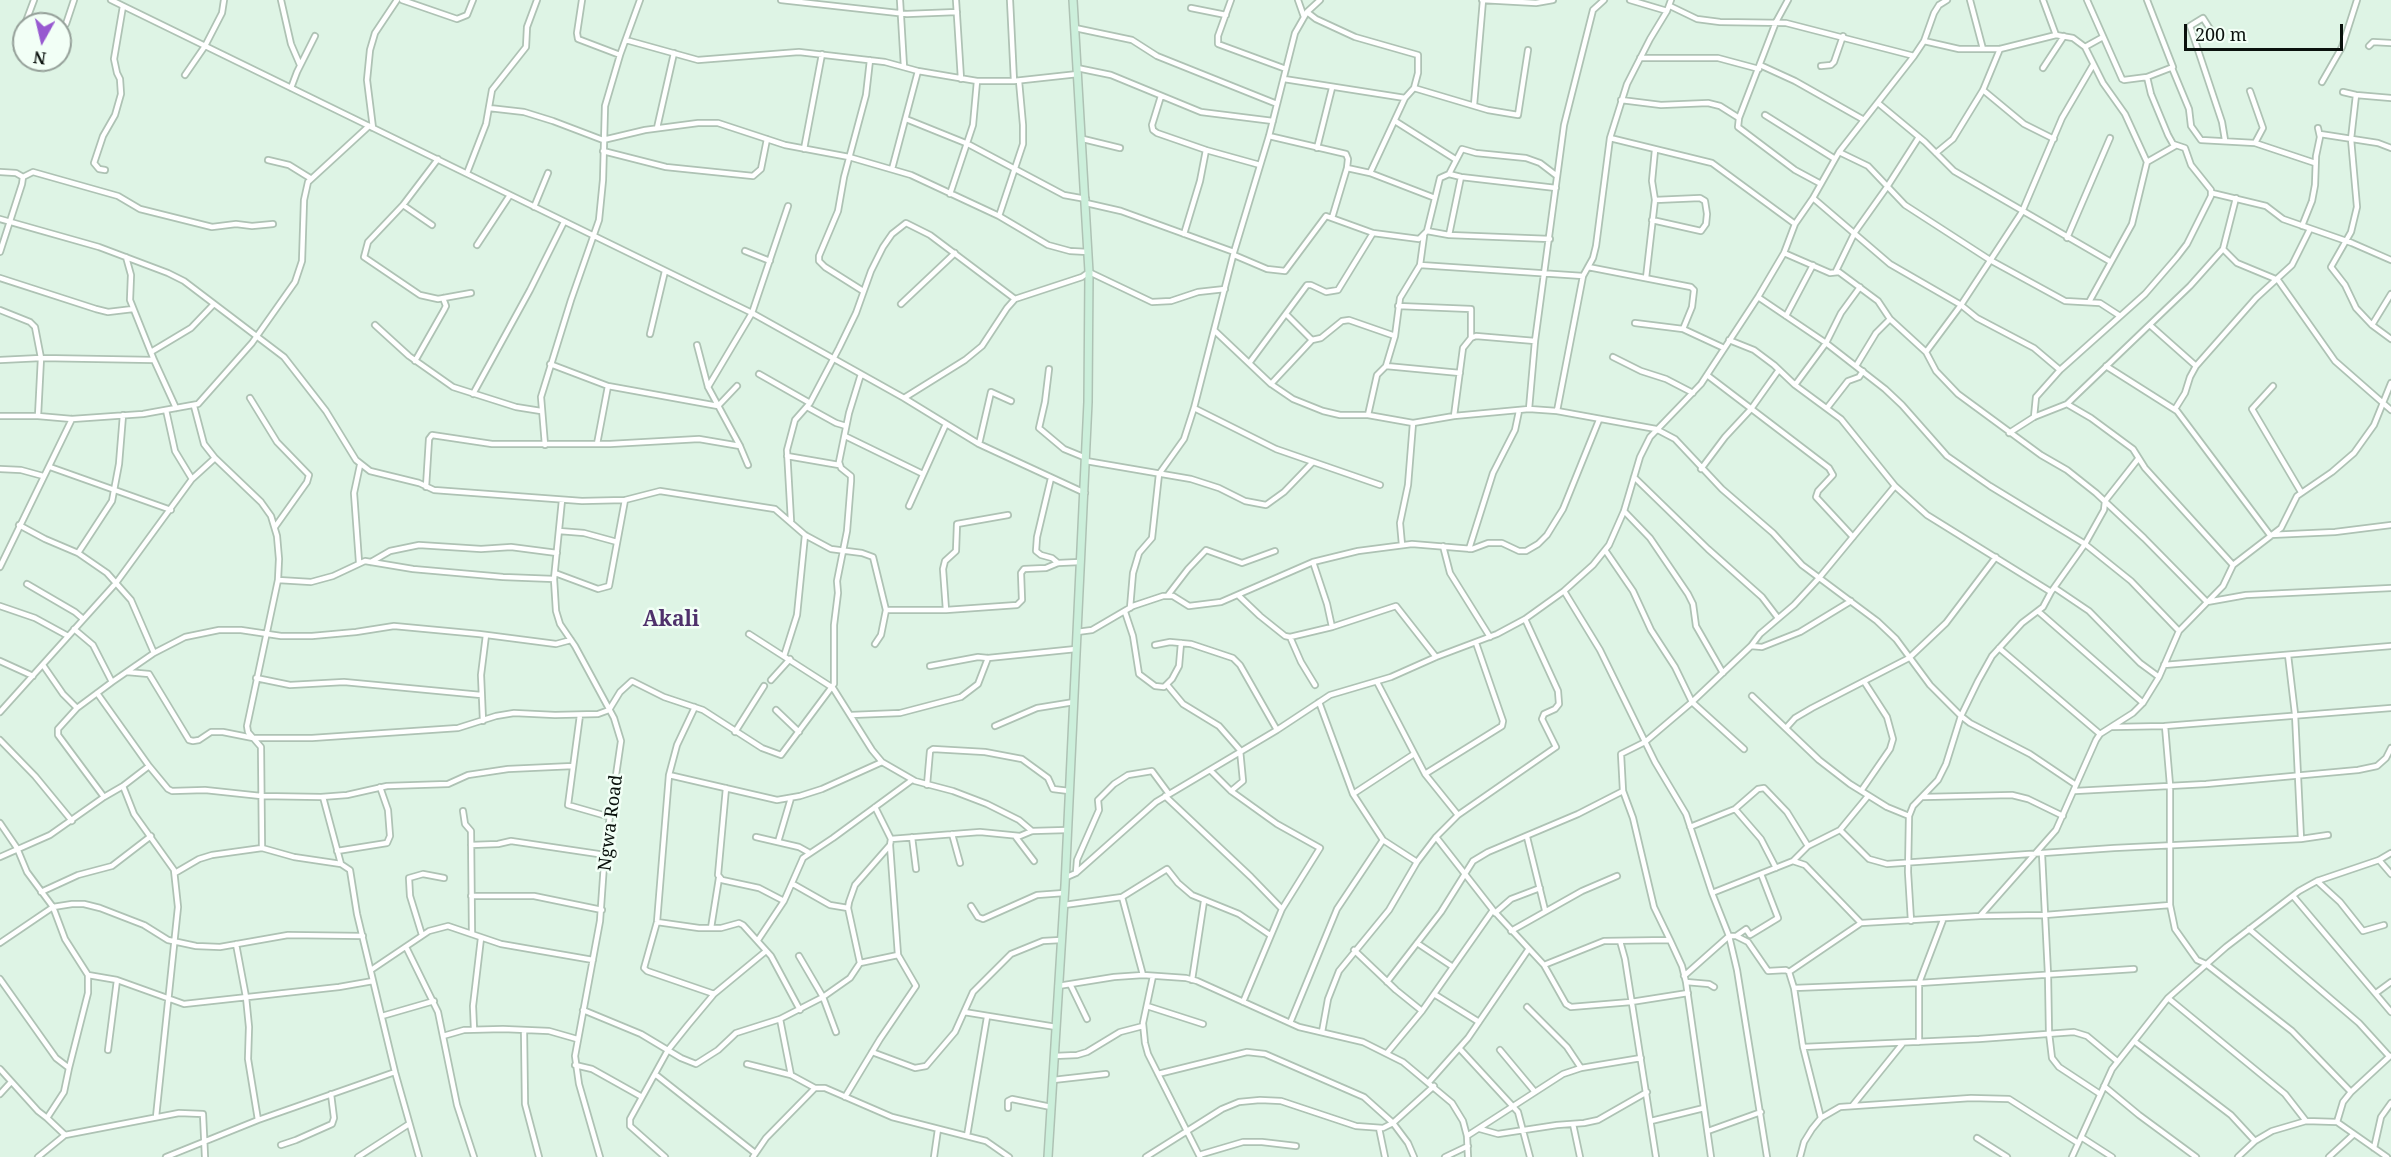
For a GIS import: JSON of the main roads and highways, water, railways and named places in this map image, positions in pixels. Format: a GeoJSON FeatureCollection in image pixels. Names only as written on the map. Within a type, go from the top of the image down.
{"type":"FeatureCollection","features":[{"type":"Feature","properties":{"kind":"district","name":"Akali"},"geometry":{"type":"Point","coordinates":[671,620]}}]}
